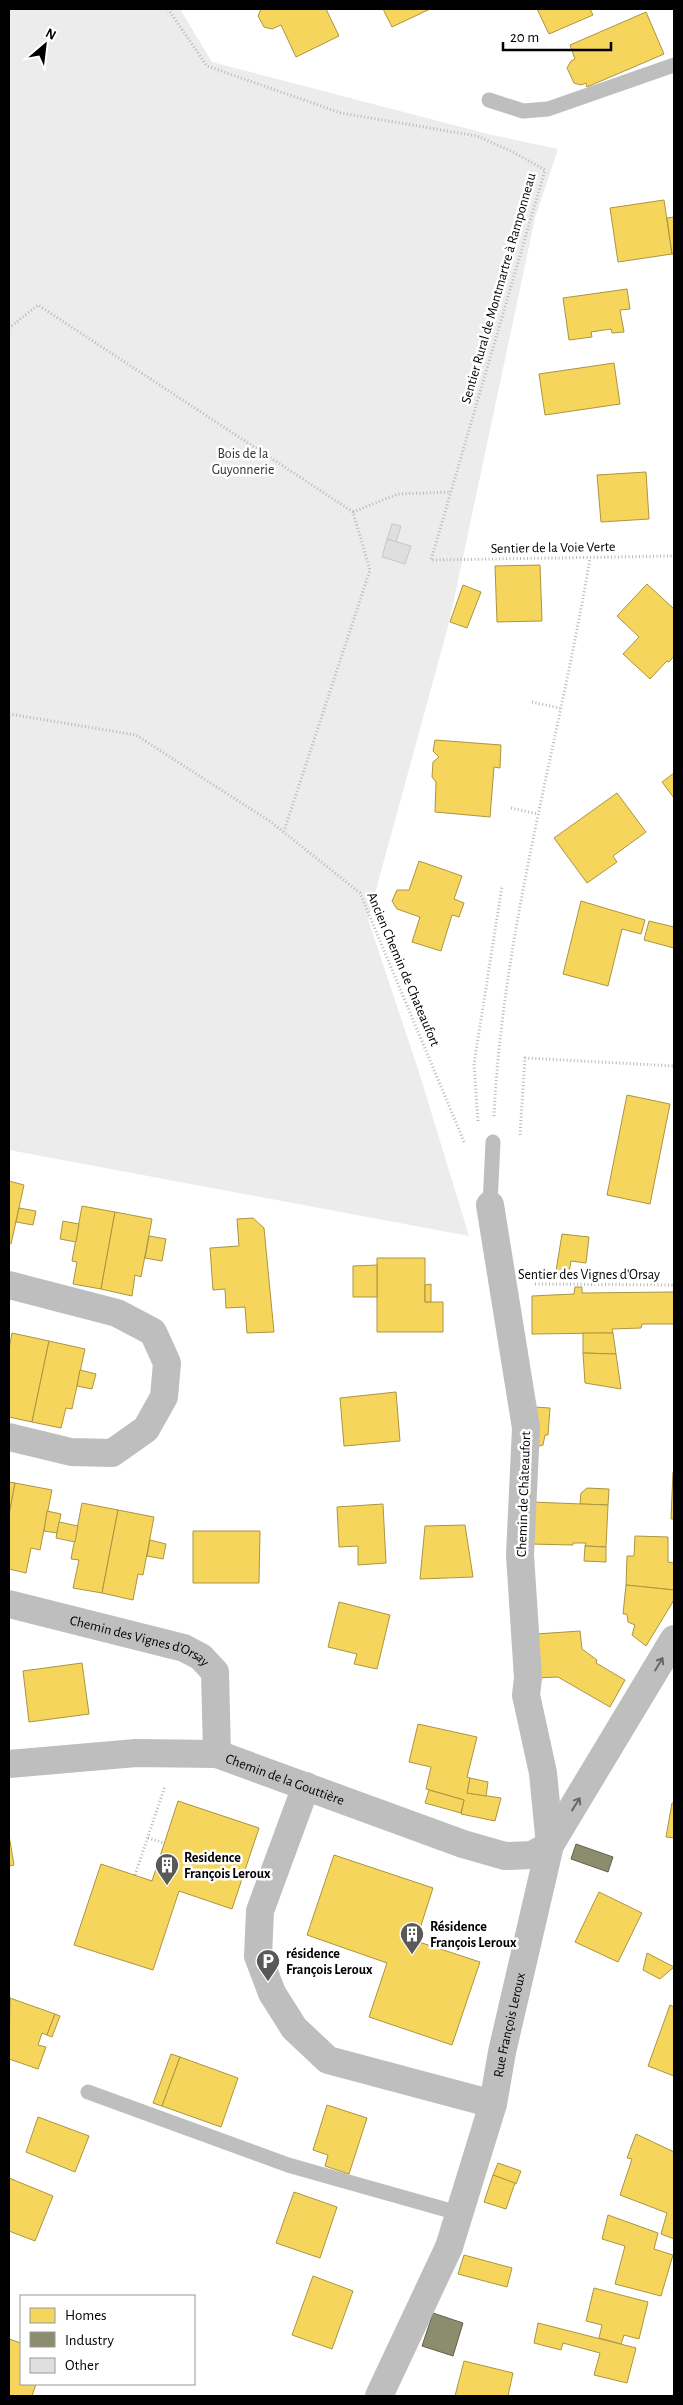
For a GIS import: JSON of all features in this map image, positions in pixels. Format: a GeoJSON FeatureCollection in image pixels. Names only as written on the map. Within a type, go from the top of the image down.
{"type":"FeatureCollection","features":[{"type":"Feature","properties":{"kind":"street","name":"Chemin de Châteaufort"},"geometry":{"type":"LineString","coordinates":[[490,1205],[526,1428],[520,1555],[528,1678],[526,1695],[543,1774],[550,1845]]}},
{"type":"Feature","properties":{"kind":"street"},"geometry":{"type":"LineString","coordinates":[[9,1285],[117,1313],[153,1332],[167,1362],[164,1397],[146,1430],[112,1453],[72,1452],[9,1437]]}},
{"type":"Feature","properties":{"kind":"street","name":"Chemin des Vignes d'Orsay"},"geometry":{"type":"LineString","coordinates":[[9,1604],[184,1648],[201,1657],[215,1672],[218,1754]]}},
{"type":"Feature","properties":{"kind":"street","name":"Rue François Leroux"},"geometry":{"type":"LineString","coordinates":[[379,2396],[449,2247],[493,2104],[502,2052],[550,1845],[674,1639]]}},
{"type":"Feature","properties":{"kind":"street","name":"Chemin de la Gouttière"},"geometry":{"type":"LineString","coordinates":[[9,1764],[136,1753],[218,1754],[463,1844],[505,1856],[532,1855],[550,1845]]}},
{"type":"Feature","properties":{"kind":"street"},"geometry":{"type":"LineString","coordinates":[[306,1786],[260,1910],[258,1956],[272,1993],[294,2028],[328,2060],[493,2104]]}},
{"type":"Feature","properties":{"kind":"lane"},"geometry":{"type":"LineString","coordinates":[[489,100],[523,111],[548,109],[674,65]]}},
{"type":"Feature","properties":{"kind":"lane","name":"Chemin de Châteaufort"},"geometry":{"type":"LineString","coordinates":[[490,1205],[493,1142]]}},
{"type":"Feature","properties":{"kind":"lane"},"geometry":{"type":"LineString","coordinates":[[88,2092],[288,2165],[458,2213]]}},
{"type":"Feature","properties":{"kind":"path","name":"Sentier Rural de Montmartre à Ramponneau"},"geometry":{"type":"LineString","coordinates":[[168,9],[207,66],[341,113],[476,136],[511,151],[544,170],[432,560]]}},
{"type":"Feature","properties":{"kind":"path"},"geometry":{"type":"LineString","coordinates":[[9,328],[38,305],[353,512],[370,570],[284,832]]}},
{"type":"Feature","properties":{"kind":"path"},"geometry":{"type":"LineString","coordinates":[[353,512],[398,494],[451,492]]}},
{"type":"Feature","properties":{"kind":"path","name":"Sentier de la Voie Verte"},"geometry":{"type":"LineString","coordinates":[[432,560],[674,556]]}},
{"type":"Feature","properties":{"kind":"path"},"geometry":{"type":"LineString","coordinates":[[493,1142],[496,1081],[517,920],[590,558]]}},
{"type":"Feature","properties":{"kind":"path"},"geometry":{"type":"LineString","coordinates":[[532,702],[560,708]]}},
{"type":"Feature","properties":{"kind":"path","name":"Ancien Chemin de Chateaufort"},"geometry":{"type":"LineString","coordinates":[[9,714],[136,734],[284,832],[360,892],[467,1150]]}},
{"type":"Feature","properties":{"kind":"path"},"geometry":{"type":"LineString","coordinates":[[510,808],[538,814]]}},
{"type":"Feature","properties":{"kind":"path"},"geometry":{"type":"LineString","coordinates":[[493,1142],[478,1130],[474,1064],[502,886]]}},
{"type":"Feature","properties":{"kind":"path"},"geometry":{"type":"LineString","coordinates":[[519,1144],[525,1058],[674,1066]]}},
{"type":"Feature","properties":{"kind":"path","name":"Sentier des Vignes d'Orsay"},"geometry":{"type":"LineString","coordinates":[[504,1285],[674,1285]]}},
{"type":"Feature","properties":{"kind":"path"},"geometry":{"type":"LineString","coordinates":[[135,1876],[176,1754]]}},
{"type":"Feature","properties":{"kind":"path"},"geometry":{"type":"LineString","coordinates":[[148,1838],[164,1843]]}},
{"type":"Feature","properties":{"kind":"green space","name":"Bois de la Guyonnerie"},"geometry":{"type":"Polygon","coordinates":[[[9,9],[180,9],[212,62],[492,135],[558,149],[535,218],[449,623],[368,919],[418,1069],[469,1236],[9,1150],[9,9]]]}},
{"type":"Feature","properties":{"kind":"building: Homes"},"geometry":{"type":"Polygon","coordinates":[[[261,9],[326,9],[339,36],[296,57],[281,25],[272,29],[264,27],[258,16],[261,9]]]}},
{"type":"Feature","properties":{"kind":"building: Homes"},"geometry":{"type":"Polygon","coordinates":[[[383,9],[430,9],[392,27],[383,9]]]}},
{"type":"Feature","properties":{"kind":"building: Homes"},"geometry":{"type":"Polygon","coordinates":[[[537,9],[590,9],[593,15],[549,34],[537,9]]]}},
{"type":"Feature","properties":{"kind":"building: Homes"},"geometry":{"type":"Polygon","coordinates":[[[646,12],[664,54],[587,87],[586,83],[581,85],[574,83],[567,68],[571,61],[575,59],[570,45],[646,12]]]}},
{"type":"Feature","properties":{"kind":"building: Homes"},"geometry":{"type":"Polygon","coordinates":[[[664,200],[672,254],[618,262],[610,208],[664,200]]]}},
{"type":"Feature","properties":{"kind":"building: Homes"},"geometry":{"type":"Polygon","coordinates":[[[674,217],[674,254],[672,254],[667,218],[674,217]]]}},
{"type":"Feature","properties":{"kind":"building: Homes"},"geometry":{"type":"Polygon","coordinates":[[[627,289],[630,309],[620,310],[624,332],[612,333],[611,329],[591,332],[592,337],[569,340],[563,298],[627,289]]]}},
{"type":"Feature","properties":{"kind":"building: Homes"},"geometry":{"type":"Polygon","coordinates":[[[614,363],[620,404],[545,415],[539,374],[614,363]]]}},
{"type":"Feature","properties":{"kind":"building: Homes"},"geometry":{"type":"Polygon","coordinates":[[[646,472],[649,519],[601,522],[597,475],[646,472]]]}},
{"type":"Feature","properties":{"kind":"building: Homes"},"geometry":{"type":"Polygon","coordinates":[[[540,565],[542,621],[497,622],[495,566],[540,565]]]}},
{"type":"Feature","properties":{"kind":"building: Homes"},"geometry":{"type":"Polygon","coordinates":[[[647,584],[674,609],[674,656],[650,679],[623,654],[639,637],[617,616],[647,584]]]}},
{"type":"Feature","properties":{"kind":"building: Homes"},"geometry":{"type":"Polygon","coordinates":[[[463,585],[481,592],[467,628],[450,622],[463,585]]]}},
{"type":"Feature","properties":{"kind":"building: Homes"},"geometry":{"type":"Polygon","coordinates":[[[435,740],[501,745],[500,768],[494,767],[490,817],[435,812],[436,782],[432,777],[433,762],[439,757],[433,751],[435,740]]]}},
{"type":"Feature","properties":{"kind":"building: Homes"},"geometry":{"type":"Polygon","coordinates":[[[674,773],[674,798],[662,782],[674,773]]]}},
{"type":"Feature","properties":{"kind":"building: Homes"},"geometry":{"type":"Polygon","coordinates":[[[617,793],[646,832],[613,856],[617,862],[587,883],[554,838],[617,793]]]}},
{"type":"Feature","properties":{"kind":"building: Homes"},"geometry":{"type":"Polygon","coordinates":[[[419,861],[462,876],[454,899],[464,903],[459,917],[452,915],[441,951],[412,942],[420,917],[397,909],[392,901],[397,890],[409,890],[419,861]]]}},
{"type":"Feature","properties":{"kind":"building: Homes"},"geometry":{"type":"Polygon","coordinates":[[[581,901],[645,920],[641,934],[622,929],[608,986],[563,974],[581,901]]]}},
{"type":"Feature","properties":{"kind":"building: Homes"},"geometry":{"type":"Polygon","coordinates":[[[649,921],[674,927],[674,948],[644,940],[649,921]]]}},
{"type":"Feature","properties":{"kind":"building: Homes"},"geometry":{"type":"Polygon","coordinates":[[[627,1095],[670,1104],[650,1204],[607,1195],[627,1095]]]}},
{"type":"Feature","properties":{"kind":"building: Homes"},"geometry":{"type":"Polygon","coordinates":[[[9,1181],[24,1185],[11,1244],[9,1243],[9,1181]]]}},
{"type":"Feature","properties":{"kind":"building: Homes"},"geometry":{"type":"Polygon","coordinates":[[[82,1206],[115,1212],[101,1289],[73,1284],[77,1262],[72,1261],[82,1206]]]}},
{"type":"Feature","properties":{"kind":"building: Homes"},"geometry":{"type":"Polygon","coordinates":[[[19,1208],[36,1211],[33,1225],[16,1222],[19,1208]]]}},
{"type":"Feature","properties":{"kind":"building: Homes"},"geometry":{"type":"Polygon","coordinates":[[[115,1212],[152,1219],[141,1277],[135,1275],[132,1296],[101,1289],[115,1212]]]}},
{"type":"Feature","properties":{"kind":"building: Homes"},"geometry":{"type":"Polygon","coordinates":[[[253,1218],[264,1228],[274,1332],[247,1333],[245,1307],[226,1308],[225,1289],[213,1290],[210,1248],[239,1246],[237,1219],[253,1218]]]}},
{"type":"Feature","properties":{"kind":"building: Homes"},"geometry":{"type":"Polygon","coordinates":[[[63,1221],[79,1224],[76,1242],[60,1239],[63,1221]]]}},
{"type":"Feature","properties":{"kind":"building: Homes"},"geometry":{"type":"Polygon","coordinates":[[[562,1234],[589,1237],[586,1263],[571,1261],[568,1279],[555,1277],[562,1234]]]}},
{"type":"Feature","properties":{"kind":"building: Homes"},"geometry":{"type":"Polygon","coordinates":[[[149,1236],[166,1239],[162,1261],[145,1258],[149,1236]]]}},
{"type":"Feature","properties":{"kind":"building: Homes"},"geometry":{"type":"Polygon","coordinates":[[[377,1258],[425,1258],[425,1302],[443,1302],[443,1332],[377,1332],[377,1258]]]}},
{"type":"Feature","properties":{"kind":"building: Homes"},"geometry":{"type":"Polygon","coordinates":[[[377,1265],[377,1297],[353,1297],[353,1266],[377,1265]]]}},
{"type":"Feature","properties":{"kind":"building: Homes"},"geometry":{"type":"Polygon","coordinates":[[[431,1284],[431,1302],[425,1302],[425,1285],[431,1284]]]}},
{"type":"Feature","properties":{"kind":"building: Homes"},"geometry":{"type":"Polygon","coordinates":[[[575,1287],[582,1287],[582,1293],[674,1292],[674,1324],[642,1324],[641,1328],[612,1329],[613,1333],[532,1334],[532,1296],[574,1294],[575,1287]]]}},
{"type":"Feature","properties":{"kind":"building: Homes"},"geometry":{"type":"Polygon","coordinates":[[[12,1333],[49,1341],[32,1422],[9,1417],[9,1349],[12,1333]]]}},
{"type":"Feature","properties":{"kind":"building: Homes"},"geometry":{"type":"Polygon","coordinates":[[[583,1333],[613,1333],[616,1354],[583,1353],[583,1333]]]}},
{"type":"Feature","properties":{"kind":"building: Homes"},"geometry":{"type":"Polygon","coordinates":[[[49,1341],[85,1349],[72,1409],[66,1408],[61,1428],[32,1422],[49,1341]]]}},
{"type":"Feature","properties":{"kind":"building: Homes"},"geometry":{"type":"Polygon","coordinates":[[[583,1353],[616,1354],[621,1389],[585,1383],[583,1353]]]}},
{"type":"Feature","properties":{"kind":"building: Homes"},"geometry":{"type":"Polygon","coordinates":[[[80,1370],[96,1374],[92,1389],[77,1386],[80,1370]]]}},
{"type":"Feature","properties":{"kind":"building: Homes"},"geometry":{"type":"Polygon","coordinates":[[[396,1392],[400,1441],[344,1446],[340,1398],[396,1392]]]}},
{"type":"Feature","properties":{"kind":"building: Homes"},"geometry":{"type":"Polygon","coordinates":[[[534,1407],[550,1408],[548,1435],[545,1435],[543,1445],[533,1448],[534,1407]]]}},
{"type":"Feature","properties":{"kind":"building: Homes"},"geometry":{"type":"Polygon","coordinates":[[[673,1472],[674,1519],[671,1519],[673,1472]]]}},
{"type":"Feature","properties":{"kind":"building: Homes"},"geometry":{"type":"Polygon","coordinates":[[[9,1482],[15,1483],[9,1515],[9,1482]]]}},
{"type":"Feature","properties":{"kind":"building: Homes"},"geometry":{"type":"Polygon","coordinates":[[[15,1483],[52,1490],[40,1550],[31,1548],[26,1573],[9,1569],[9,1515],[15,1483]]]}},
{"type":"Feature","properties":{"kind":"building: Homes"},"geometry":{"type":"Polygon","coordinates":[[[587,1488],[609,1489],[608,1505],[580,1504],[581,1493],[587,1488]]]}},
{"type":"Feature","properties":{"kind":"building: Homes"},"geometry":{"type":"Polygon","coordinates":[[[531,1502],[608,1505],[606,1547],[585,1546],[586,1543],[573,1543],[573,1545],[530,1544],[531,1502]]]}},
{"type":"Feature","properties":{"kind":"building: Homes"},"geometry":{"type":"Polygon","coordinates":[[[82,1503],[118,1510],[102,1593],[73,1588],[79,1560],[71,1559],[82,1503]]]}},
{"type":"Feature","properties":{"kind":"building: Homes"},"geometry":{"type":"Polygon","coordinates":[[[383,1504],[386,1563],[358,1565],[358,1546],[339,1547],[337,1507],[383,1504]]]}},
{"type":"Feature","properties":{"kind":"building: Homes"},"geometry":{"type":"Polygon","coordinates":[[[118,1510],[154,1517],[143,1575],[138,1574],[133,1600],[102,1593],[118,1510]]]}},
{"type":"Feature","properties":{"kind":"building: Homes"},"geometry":{"type":"Polygon","coordinates":[[[47,1511],[61,1514],[57,1533],[44,1531],[47,1511]]]}},
{"type":"Feature","properties":{"kind":"building: Homes"},"geometry":{"type":"Polygon","coordinates":[[[59,1522],[78,1526],[75,1542],[56,1538],[59,1522]]]}},
{"type":"Feature","properties":{"kind":"building: Homes"},"geometry":{"type":"Polygon","coordinates":[[[465,1525],[473,1577],[420,1579],[425,1526],[465,1525]]]}},
{"type":"Feature","properties":{"kind":"building: Homes"},"geometry":{"type":"Polygon","coordinates":[[[193,1531],[260,1531],[259,1583],[193,1583],[193,1531]]]}},
{"type":"Feature","properties":{"kind":"building: Homes"},"geometry":{"type":"Polygon","coordinates":[[[635,1536],[668,1537],[668,1562],[674,1563],[674,1590],[626,1585],[627,1556],[634,1556],[635,1536]]]}},
{"type":"Feature","properties":{"kind":"building: Homes"},"geometry":{"type":"Polygon","coordinates":[[[150,1540],[166,1544],[163,1559],[147,1556],[150,1540]]]}},
{"type":"Feature","properties":{"kind":"building: Homes"},"geometry":{"type":"Polygon","coordinates":[[[585,1546],[606,1547],[606,1562],[584,1561],[585,1546]]]}},
{"type":"Feature","properties":{"kind":"building: Homes"},"geometry":{"type":"Polygon","coordinates":[[[626,1585],[674,1590],[674,1600],[646,1646],[632,1635],[635,1625],[628,1622],[627,1614],[623,1614],[626,1585]]]}},
{"type":"Feature","properties":{"kind":"building: Homes"},"geometry":{"type":"Polygon","coordinates":[[[339,1602],[390,1615],[377,1669],[354,1664],[357,1654],[328,1647],[339,1602]]]}},
{"type":"Feature","properties":{"kind":"building: Homes"},"geometry":{"type":"Polygon","coordinates":[[[580,1631],[582,1649],[597,1660],[596,1663],[625,1680],[610,1707],[558,1677],[535,1678],[536,1634],[580,1631]]]}},
{"type":"Feature","properties":{"kind":"building: Homes"},"geometry":{"type":"Polygon","coordinates":[[[82,1663],[89,1714],[29,1722],[23,1671],[82,1663]]]}},
{"type":"Feature","properties":{"kind":"building: Homes"},"geometry":{"type":"Polygon","coordinates":[[[418,1724],[477,1737],[467,1777],[470,1778],[467,1793],[501,1798],[495,1821],[461,1814],[464,1800],[426,1789],[431,1767],[409,1762],[418,1724]]]}},
{"type":"Feature","properties":{"kind":"building: Homes"},"geometry":{"type":"Polygon","coordinates":[[[470,1778],[488,1782],[486,1796],[467,1793],[470,1778]]]}},
{"type":"Feature","properties":{"kind":"building: Homes"},"geometry":{"type":"Polygon","coordinates":[[[429,1790],[464,1800],[461,1813],[425,1803],[429,1790]]]}},
{"type":"Feature","properties":{"kind":"building: Homes","name":"Residence François Leroux"},"geometry":{"type":"Polygon","coordinates":[[[178,1801],[259,1828],[232,1909],[179,1891],[153,1970],[74,1945],[101,1864],[152,1881],[178,1801]]]}},
{"type":"Feature","properties":{"kind":"building: Homes"},"geometry":{"type":"Polygon","coordinates":[[[672,1803],[674,1803],[674,1838],[666,1837],[672,1803]]]}},
{"type":"Feature","properties":{"kind":"building: Homes"},"geometry":{"type":"Polygon","coordinates":[[[9,1835],[14,1865],[9,1866],[9,1835]]]}},
{"type":"Feature","properties":{"kind":"building: Homes","name":"Résidence François Leroux"},"geometry":{"type":"Polygon","coordinates":[[[334,1855],[433,1888],[416,1941],[480,1962],[452,2045],[369,2017],[387,1963],[307,1935],[334,1855]]]}},
{"type":"Feature","properties":{"kind":"building: Homes"},"geometry":{"type":"Polygon","coordinates":[[[599,1892],[642,1913],[618,1962],[575,1942],[599,1892]]]}},
{"type":"Feature","properties":{"kind":"building: Homes"},"geometry":{"type":"Polygon","coordinates":[[[647,1953],[674,1967],[660,1979],[643,1970],[647,1953]]]}},
{"type":"Feature","properties":{"kind":"building: Homes"},"geometry":{"type":"Polygon","coordinates":[[[10,1998],[55,2014],[47,2035],[42,2033],[38,2045],[46,2047],[38,2069],[9,2059],[10,1998]]]}},
{"type":"Feature","properties":{"kind":"building: Homes"},"geometry":{"type":"Polygon","coordinates":[[[670,2005],[674,2007],[674,2076],[648,2066],[670,2005]]]}},
{"type":"Feature","properties":{"kind":"building: Homes"},"geometry":{"type":"Polygon","coordinates":[[[55,2014],[60,2016],[52,2037],[47,2035],[55,2014]]]}},
{"type":"Feature","properties":{"kind":"building: Homes"},"geometry":{"type":"Polygon","coordinates":[[[171,2054],[180,2057],[162,2106],[153,2103],[171,2054]]]}},
{"type":"Feature","properties":{"kind":"building: Homes"},"geometry":{"type":"Polygon","coordinates":[[[180,2057],[238,2078],[221,2127],[162,2106],[180,2057]]]}},
{"type":"Feature","properties":{"kind":"building: Homes"},"geometry":{"type":"Polygon","coordinates":[[[327,2105],[367,2118],[349,2174],[325,2166],[328,2155],[313,2150],[327,2105]]]}},
{"type":"Feature","properties":{"kind":"building: Homes"},"geometry":{"type":"Polygon","coordinates":[[[38,2117],[89,2136],[75,2172],[26,2152],[38,2117]]]}},
{"type":"Feature","properties":{"kind":"building: Homes"},"geometry":{"type":"Polygon","coordinates":[[[636,2134],[674,2152],[674,2239],[661,2234],[667,2213],[620,2195],[632,2159],[627,2158],[636,2134]]]}},
{"type":"Feature","properties":{"kind":"building: Homes"},"geometry":{"type":"Polygon","coordinates":[[[498,2163],[521,2171],[516,2184],[493,2175],[498,2163]]]}},
{"type":"Feature","properties":{"kind":"building: Homes"},"geometry":{"type":"Polygon","coordinates":[[[493,2175],[515,2183],[506,2209],[484,2202],[493,2175]]]}},
{"type":"Feature","properties":{"kind":"building: Homes"},"geometry":{"type":"Polygon","coordinates":[[[9,2178],[53,2196],[35,2241],[9,2231],[9,2178]]]}},
{"type":"Feature","properties":{"kind":"building: Homes"},"geometry":{"type":"Polygon","coordinates":[[[294,2192],[337,2207],[320,2258],[276,2243],[294,2192]]]}},
{"type":"Feature","properties":{"kind":"building: Homes"},"geometry":{"type":"Polygon","coordinates":[[[608,2215],[658,2233],[654,2249],[673,2255],[661,2296],[615,2284],[625,2246],[602,2239],[608,2215]]]}},
{"type":"Feature","properties":{"kind":"building: Homes"},"geometry":{"type":"Polygon","coordinates":[[[464,2255],[512,2268],[507,2287],[458,2274],[464,2255]]]}},
{"type":"Feature","properties":{"kind":"building: Homes"},"geometry":{"type":"Polygon","coordinates":[[[313,2276],[353,2291],[332,2349],[292,2335],[313,2276]]]}},
{"type":"Feature","properties":{"kind":"building: Homes"},"geometry":{"type":"Polygon","coordinates":[[[594,2288],[648,2302],[639,2339],[624,2335],[621,2344],[599,2338],[602,2325],[586,2321],[594,2288]]]}},
{"type":"Feature","properties":{"kind":"building: Homes"},"geometry":{"type":"Polygon","coordinates":[[[538,2323],[636,2348],[627,2383],[594,2375],[600,2353],[563,2343],[561,2350],[534,2343],[538,2323]]]}},
{"type":"Feature","properties":{"kind":"building: Homes"},"geometry":{"type":"Polygon","coordinates":[[[9,2339],[20,2343],[20,2385],[36,2385],[32,2396],[9,2396],[9,2339]]]}},
{"type":"Feature","properties":{"kind":"building: Homes"},"geometry":{"type":"Polygon","coordinates":[[[464,2361],[513,2373],[508,2396],[455,2396],[464,2361]]]}},
{"type":"Feature","properties":{"kind":"building: Industry"},"geometry":{"type":"Polygon","coordinates":[[[576,1844],[613,1857],[608,1872],[571,1859],[576,1844]]]}},
{"type":"Feature","properties":{"kind":"building: Industry"},"geometry":{"type":"Polygon","coordinates":[[[433,2313],[463,2323],[453,2356],[422,2346],[433,2313]]]}},
{"type":"Feature","properties":{"kind":"building: Other"},"geometry":{"type":"Polygon","coordinates":[[[392,524],[401,526],[396,542],[387,539],[392,524]]]}},
{"type":"Feature","properties":{"kind":"building: Other"},"geometry":{"type":"Polygon","coordinates":[[[387,539],[411,546],[405,564],[382,557],[387,539]]]}},
{"type":"Feature","properties":{"kind":"place","name":"Residence François Leroux"},"geometry":{"type":"Point","coordinates":[167,1886]}},
{"type":"Feature","properties":{"kind":"place","name":"Résidence François Leroux"},"geometry":{"type":"Point","coordinates":[412,1955]}},
{"type":"Feature","properties":{"kind":"place","name":"résidence François Leroux"},"geometry":{"type":"Point","coordinates":[268,1982]}}]}
